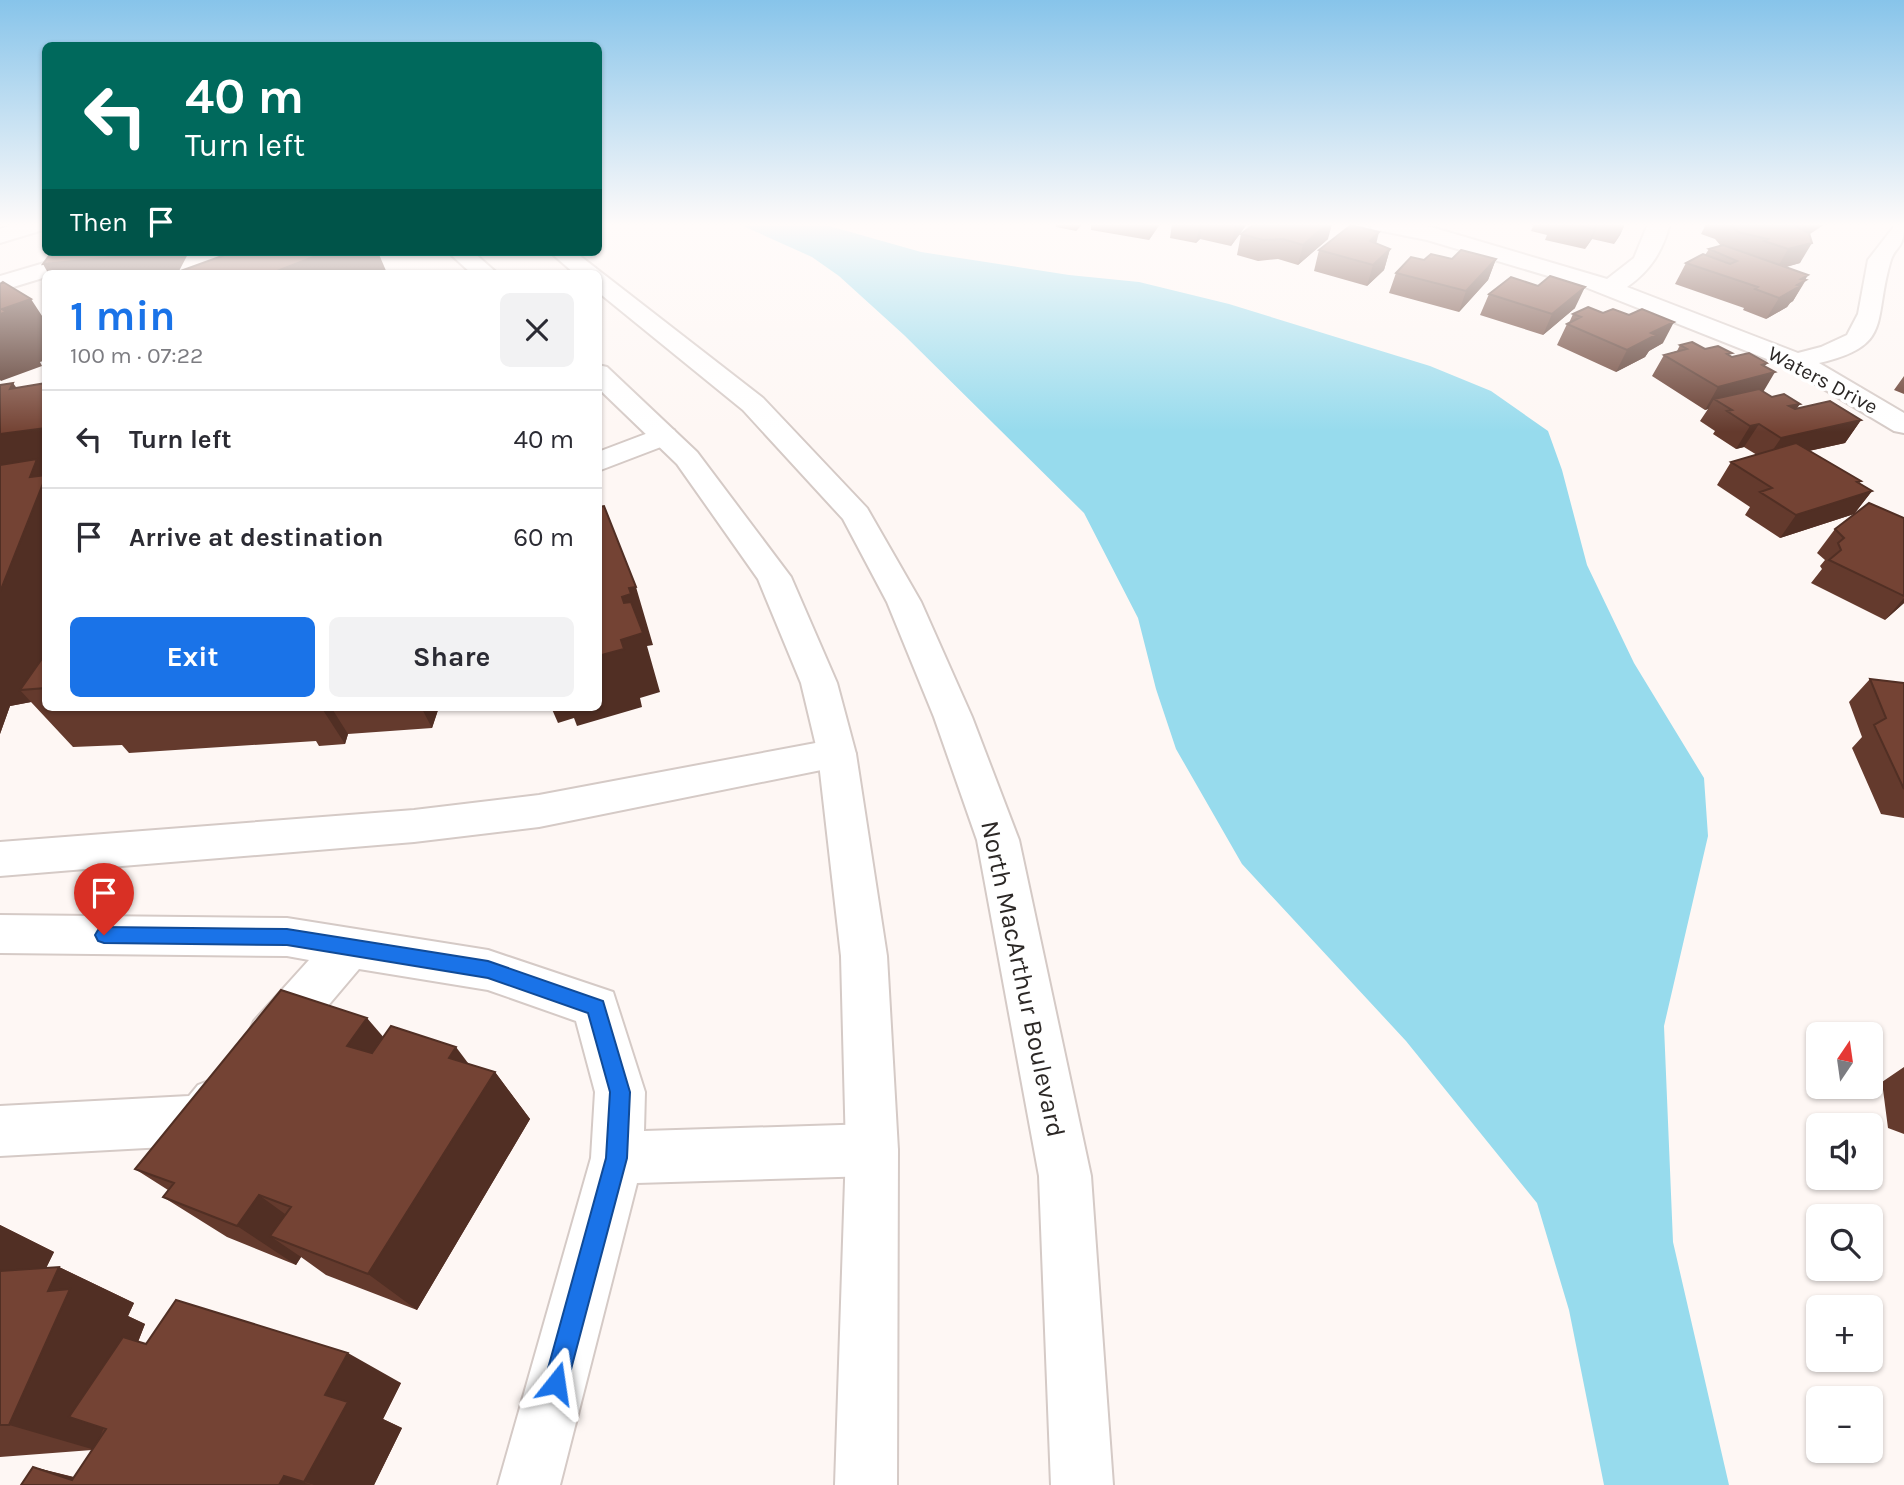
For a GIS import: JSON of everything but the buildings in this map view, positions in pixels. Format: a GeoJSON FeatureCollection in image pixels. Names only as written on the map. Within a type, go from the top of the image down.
{"type":"FeatureCollection","features":[{"type":"Feature","properties":{"kind":"main road","name":"North MacArthur Boulevard"},"geometry":{"type":"LineString","coordinates":[[615,293],[753,404],[856,515],[904,602],[953,717],[998,840],[1065,1176],[1082,1485]]}},
{"type":"Feature","properties":{"kind":"main road","name":"Waters Drive"},"geometry":{"type":"LineString","coordinates":[[1623,293],[1796,361],[1904,425]]}},
{"type":"Feature","properties":{"kind":"main road"},"geometry":{"type":"LineString","coordinates":[[1796,361],[1830,353],[1857,340],[1871,314],[1874,293]]}},
{"type":"Feature","properties":{"kind":"main road"},"geometry":{"type":"LineString","coordinates":[[602,377],[687,458],[774,577],[819,683],[837,754],[864,956],[872,1150],[866,1485]]}},
{"type":"Feature","properties":{"kind":"main road"},"geometry":{"type":"LineString","coordinates":[[602,460],[664,436]]}},
{"type":"Feature","properties":{"kind":"main road"},"geometry":{"type":"LineString","coordinates":[[0,859],[414,826],[539,811],[837,754]]}},
{"type":"Feature","properties":{"kind":"main road"},"geometry":{"type":"LineString","coordinates":[[0,934],[287,937],[488,970],[596,1007],[620,1092],[617,1158],[529,1485]]}},
{"type":"Feature","properties":{"kind":"main road"},"geometry":{"type":"LineString","coordinates":[[0,1131],[201,1120],[349,947]]}},
{"type":"Feature","properties":{"kind":"main road"},"geometry":{"type":"LineString","coordinates":[[617,1158],[872,1150]]}},
{"type":"Feature","properties":{"kind":"water"},"geometry":{"type":"Polygon","coordinates":[[[858,293],[1185,293],[1229,304],[1430,366],[1491,391],[1548,431],[1562,470],[1587,565],[1634,663],[1704,778],[1708,836],[1664,1026],[1673,1242],[1729,1485],[1604,1485],[1569,1310],[1537,1203],[1406,1041],[1242,864],[1176,749],[1156,689],[1138,618],[1084,513],[904,335],[858,293]]]}},
{"type":"Feature","properties":{"kind":"route"},"geometry":{"type":"LineString","coordinates":[[104,935],[287,937],[488,970],[596,1007],[620,1092],[617,1158],[556,1383]]}}]}
